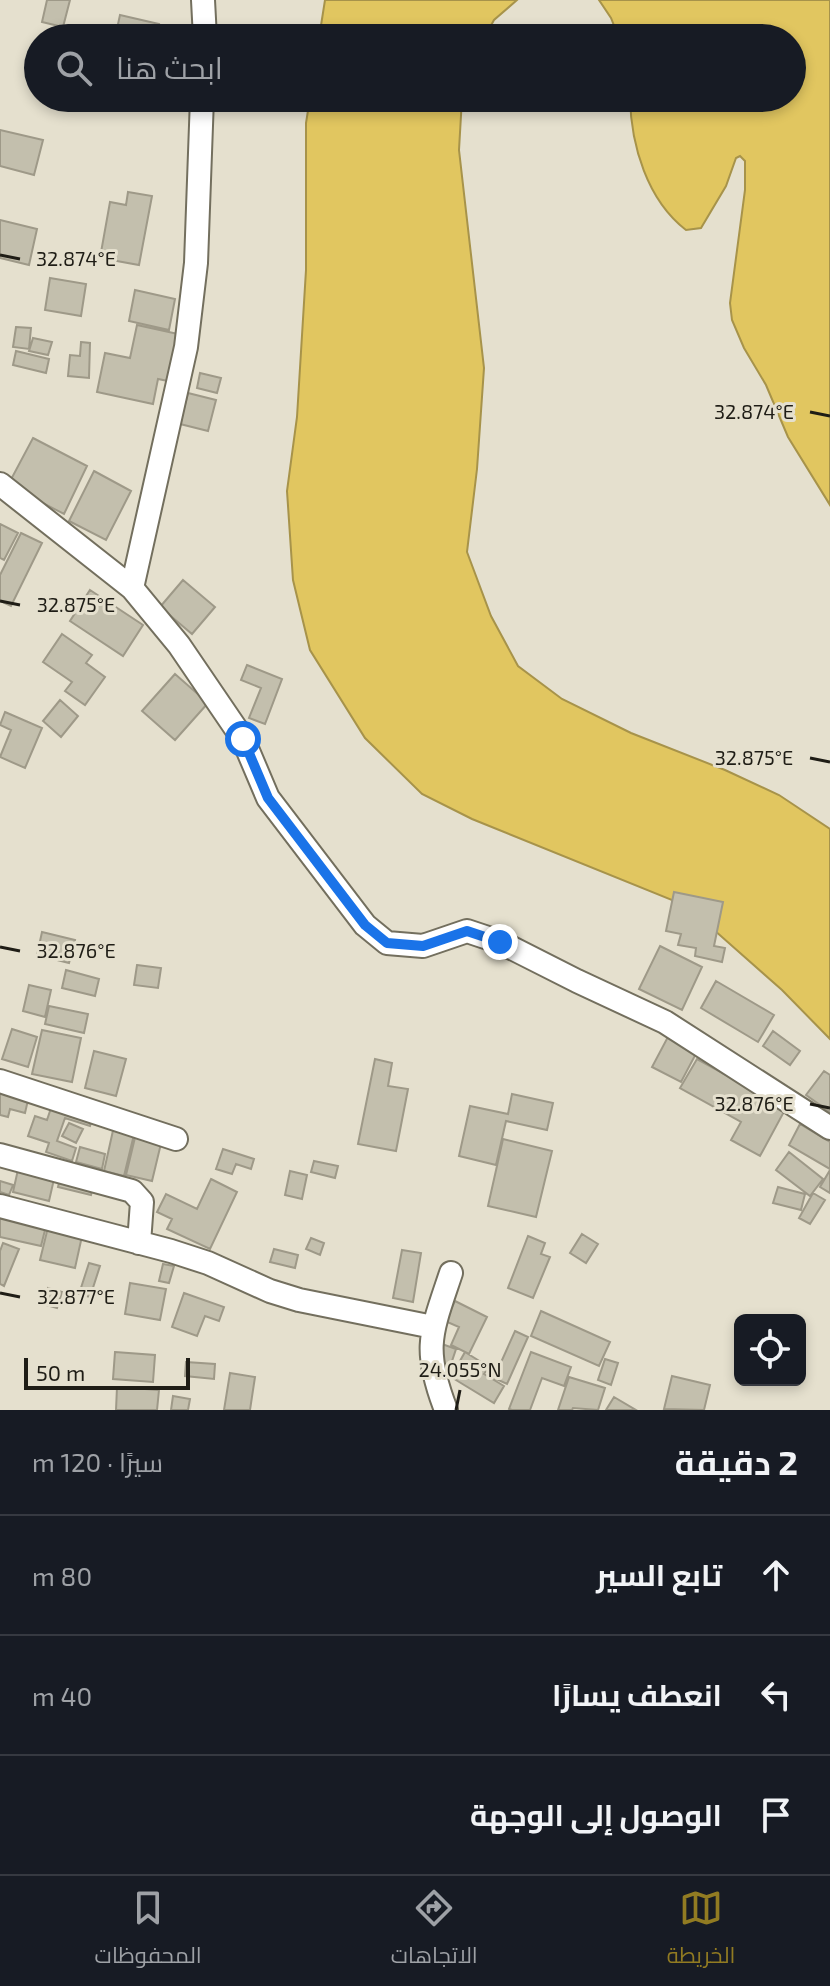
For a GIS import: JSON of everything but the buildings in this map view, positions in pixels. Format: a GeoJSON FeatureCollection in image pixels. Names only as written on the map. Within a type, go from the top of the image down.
{"type":"FeatureCollection","features":[{"type":"Feature","properties":{"kind":"street"},"geometry":{"type":"LineString","coordinates":[[203,0],[204,24]]}},
{"type":"Feature","properties":{"kind":"street"},"geometry":{"type":"LineString","coordinates":[[132,588],[186,347],[196,263],[201,112]]}},
{"type":"Feature","properties":{"kind":"street"},"geometry":{"type":"LineString","coordinates":[[0,484],[132,588],[179,645],[243,739],[268,798],[365,925],[387,943],[423,946],[467,931],[500,942],[665,1022],[830,1128]]}},
{"type":"Feature","properties":{"kind":"street"},"geometry":{"type":"LineString","coordinates":[[0,1081],[176,1139]]}},
{"type":"Feature","properties":{"kind":"street"},"geometry":{"type":"LineString","coordinates":[[0,1155],[132,1191],[142,1202],[139,1243]]}},
{"type":"Feature","properties":{"kind":"street"},"geometry":{"type":"LineString","coordinates":[[0,1206],[208,1263],[270,1291],[299,1300],[433,1327]]}},
{"type":"Feature","properties":{"kind":"street"},"geometry":{"type":"LineString","coordinates":[[446,1410],[434,1379],[430,1353],[433,1327],[451,1273]]}},
{"type":"Feature","properties":{"kind":"shaded area"},"geometry":{"type":"Polygon","coordinates":[[[325,0],[517,0],[492,24],[321,24],[325,0]]]}},
{"type":"Feature","properties":{"kind":"shaded area"},"geometry":{"type":"Polygon","coordinates":[[[599,0],[830,0],[830,505],[788,437],[766,385],[732,320],[730,303],[745,190],[745,161],[740,156],[736,158],[726,186],[701,228],[686,230],[672,218],[651,187],[638,153],[631,112],[806,112],[806,24],[613,24],[599,0]]]}},
{"type":"Feature","properties":{"kind":"shaded area"},"geometry":{"type":"Polygon","coordinates":[[[308,112],[461,112],[459,150],[484,368],[467,552],[491,616],[518,666],[562,699],[631,733],[779,795],[830,829],[830,1039],[782,990],[687,906],[472,819],[422,794],[365,738],[310,650],[293,580],[287,491],[297,417],[306,270],[308,112]]]}},
{"type":"Feature","properties":{"kind":"route"},"geometry":{"type":"LineString","coordinates":[[243,739],[268,798],[365,925],[387,943],[423,946],[467,931],[500,942]]}}]}
